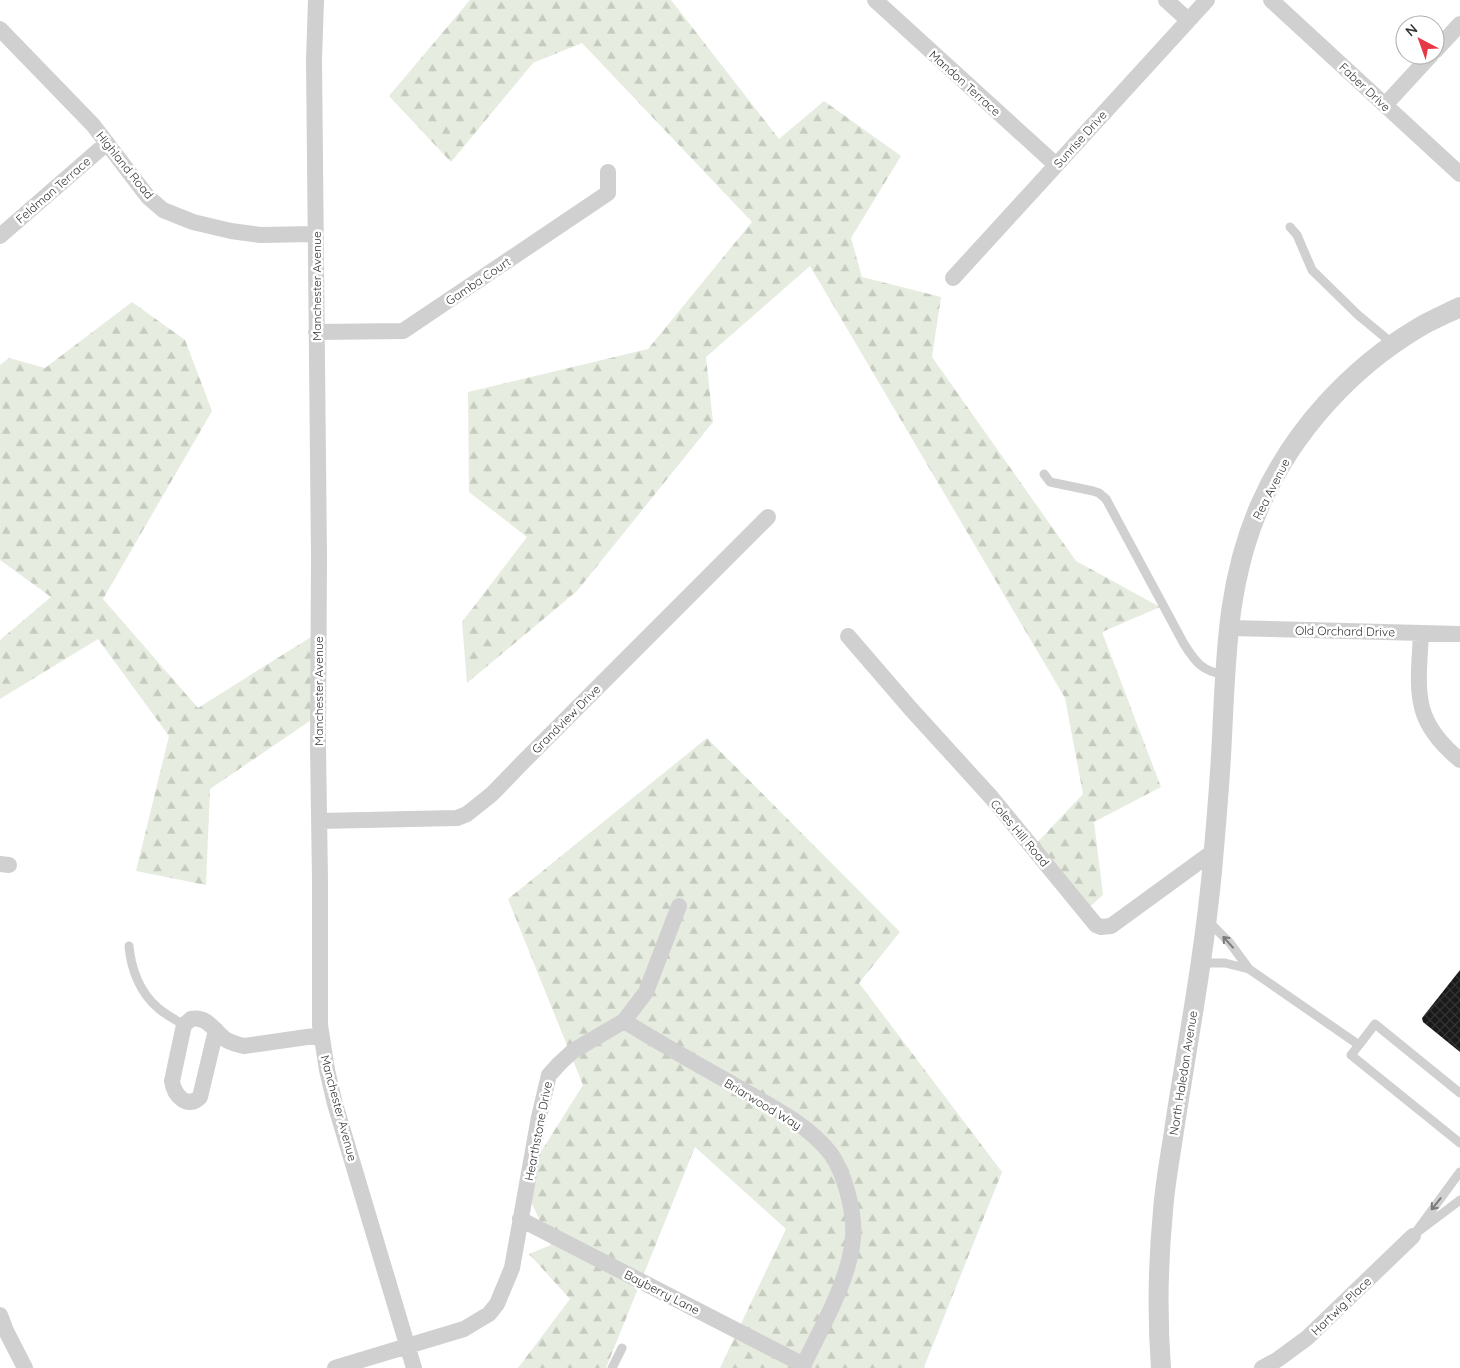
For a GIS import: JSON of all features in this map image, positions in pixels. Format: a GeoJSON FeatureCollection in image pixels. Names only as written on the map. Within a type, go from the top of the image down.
{"type":"FeatureCollection","features":[{"type":"Feature","properties":{"kind":"street","name":"Manchester Avenue"},"geometry":{"type":"LineString","coordinates":[[316,0],[314,61],[321,1035],[326,1070],[335,1104],[414,1368]]}},
{"type":"Feature","properties":{"kind":"street","name":"Mandon Terrace"},"geometry":{"type":"LineString","coordinates":[[875,0],[1056,166]]}},
{"type":"Feature","properties":{"kind":"street"},"geometry":{"type":"LineString","coordinates":[[1166,0],[1188,20]]}},
{"type":"Feature","properties":{"kind":"street","name":"Sunrise Drive"},"geometry":{"type":"LineString","coordinates":[[953,278],[1207,0]]}},
{"type":"Feature","properties":{"kind":"street","name":"Faber Drive"},"geometry":{"type":"LineString","coordinates":[[1271,0],[1460,174]]}},
{"type":"Feature","properties":{"kind":"street"},"geometry":{"type":"LineString","coordinates":[[1445,40],[1460,24]]}},
{"type":"Feature","properties":{"kind":"street","name":"Highland Road"},"geometry":{"type":"LineString","coordinates":[[0,29],[93,125],[148,196],[163,210],[174,215],[231,231],[260,235],[315,234]]}},
{"type":"Feature","properties":{"kind":"street"},"geometry":{"type":"LineString","coordinates":[[1385,105],[1422,65]]}},
{"type":"Feature","properties":{"kind":"street","name":"Feldman Terrace"},"geometry":{"type":"LineString","coordinates":[[0,236],[107,143]]}},
{"type":"Feature","properties":{"kind":"street","name":"Gamba Court"},"geometry":{"type":"LineString","coordinates":[[316,332],[403,331],[608,193],[608,172]]}},
{"type":"Feature","properties":{"kind":"street","name":"Rea Avenue"},"geometry":{"type":"LineString","coordinates":[[1220,779],[1225,676],[1229,628],[1237,573],[1252,525],[1263,500],[1290,450],[1306,428],[1353,377],[1393,344],[1420,326],[1460,307]]}},
{"type":"Feature","properties":{"kind":"street","name":"Grandview Drive"},"geometry":{"type":"LineString","coordinates":[[319,821],[433,820],[457,818],[467,814],[492,794],[768,517]]}},
{"type":"Feature","properties":{"kind":"street","name":"Old Orchard Drive"},"geometry":{"type":"LineString","coordinates":[[1229,628],[1460,634]]}},
{"type":"Feature","properties":{"kind":"street"},"geometry":{"type":"LineString","coordinates":[[1421,633],[1418,690],[1420,705],[1434,734],[1444,747],[1460,760]]}},
{"type":"Feature","properties":{"kind":"street","name":"Coles Hill Road"},"geometry":{"type":"LineString","coordinates":[[848,636],[996,803],[1096,925],[1101,927],[1111,926],[1214,852]]}},
{"type":"Feature","properties":{"kind":"street","name":"North Haledon Avenue"},"geometry":{"type":"LineString","coordinates":[[1161,1368],[1158,1330],[1158,1269],[1163,1208],[1207,919],[1220,779]]}},
{"type":"Feature","properties":{"kind":"street","name":"Hearthstone Drive"},"geometry":{"type":"LineString","coordinates":[[335,1368],[464,1329],[489,1314],[503,1291],[512,1268],[539,1116],[549,1075],[572,1051],[624,1021],[646,992],[679,906]]}},
{"type":"Feature","properties":{"kind":"street"},"geometry":{"type":"LineString","coordinates":[[216,1030],[200,1097],[196,1101],[183,1100],[177,1095],[172,1081],[184,1025],[187,1021],[196,1018],[204,1019],[211,1024],[224,1038],[234,1044],[244,1046],[321,1035]]}},
{"type":"Feature","properties":{"kind":"street","name":"Briarwood Way"},"geometry":{"type":"LineString","coordinates":[[624,1021],[782,1113],[818,1140],[839,1168],[845,1184],[852,1217],[853,1238],[846,1272],[803,1366]]}},
{"type":"Feature","properties":{"kind":"street","name":"Bayberry Lane"},"geometry":{"type":"LineString","coordinates":[[520,1219],[803,1366]]}},
{"type":"Feature","properties":{"kind":"street","name":"Hartwig Place"},"geometry":{"type":"LineString","coordinates":[[1262,1368],[1277,1360],[1307,1338],[1413,1236]]}},
{"type":"Feature","properties":{"kind":"street"},"geometry":{"type":"LineString","coordinates":[[0,1315],[25,1368]]}},
{"type":"Feature","properties":{"kind":"lane"},"geometry":{"type":"LineString","coordinates":[[1290,227],[1297,235],[1312,270],[1358,316],[1393,344]]}},
{"type":"Feature","properties":{"kind":"lane"},"geometry":{"type":"LineString","coordinates":[[1044,474],[1050,482],[1093,490],[1103,496],[1184,644],[1202,667],[1211,673],[1225,676]]}},
{"type":"Feature","properties":{"kind":"lane"},"geometry":{"type":"LineString","coordinates":[[1207,919],[1230,943],[1249,968],[1359,1045]]}},
{"type":"Feature","properties":{"kind":"lane"},"geometry":{"type":"LineString","coordinates":[[129,946],[136,977],[144,992],[160,1010],[184,1025]]}},
{"type":"Feature","properties":{"kind":"lane"},"geometry":{"type":"LineString","coordinates":[[1200,963],[1225,963],[1249,968]]}},
{"type":"Feature","properties":{"kind":"lane"},"geometry":{"type":"LineString","coordinates":[[1460,1093],[1375,1024],[1351,1055],[1460,1143]]}},
{"type":"Feature","properties":{"kind":"lane"},"geometry":{"type":"LineString","coordinates":[[1413,1236],[1460,1172]]}},
{"type":"Feature","properties":{"kind":"lane"},"geometry":{"type":"LineString","coordinates":[[1413,1236],[1460,1200]]}},
{"type":"Feature","properties":{"kind":"lane"},"geometry":{"type":"LineString","coordinates":[[612,1368],[622,1348]]}},
{"type":"Feature","properties":{"kind":"green space"},"geometry":{"type":"Polygon","coordinates":[[[470,0],[671,0],[779,139],[824,101],[901,156],[851,238],[862,277],[941,297],[932,357],[1076,561],[1160,607],[1102,632],[1161,787],[1094,822],[1103,895],[1084,912],[1033,847],[1083,794],[1065,698],[810,266],[706,357],[713,422],[577,591],[467,683],[462,622],[527,537],[469,492],[468,392],[648,349],[752,222],[582,43],[533,63],[451,162],[389,96],[470,0]]]}},
{"type":"Feature","properties":{"kind":"green space"},"geometry":{"type":"Polygon","coordinates":[[[132,302],[185,340],[212,411],[103,599],[198,708],[319,632],[320,714],[210,789],[206,885],[136,871],[169,736],[98,639],[0,699],[0,640],[51,597],[0,560],[0,365],[9,358],[45,368],[132,302]]]}},
{"type":"Feature","properties":{"kind":"green space"},"geometry":{"type":"Polygon","coordinates":[[[707,738],[900,932],[859,983],[1002,1172],[925,1368],[720,1368],[786,1229],[695,1147],[606,1368],[518,1368],[570,1299],[529,1254],[551,1245],[522,1182],[583,1085],[508,899],[707,738]]]}},
{"type":"Feature","properties":{"kind":"building"},"geometry":{"type":"Polygon","coordinates":[[[1460,970],[1460,1052],[1423,1022],[1422,1018],[1460,970]]]}}]}
